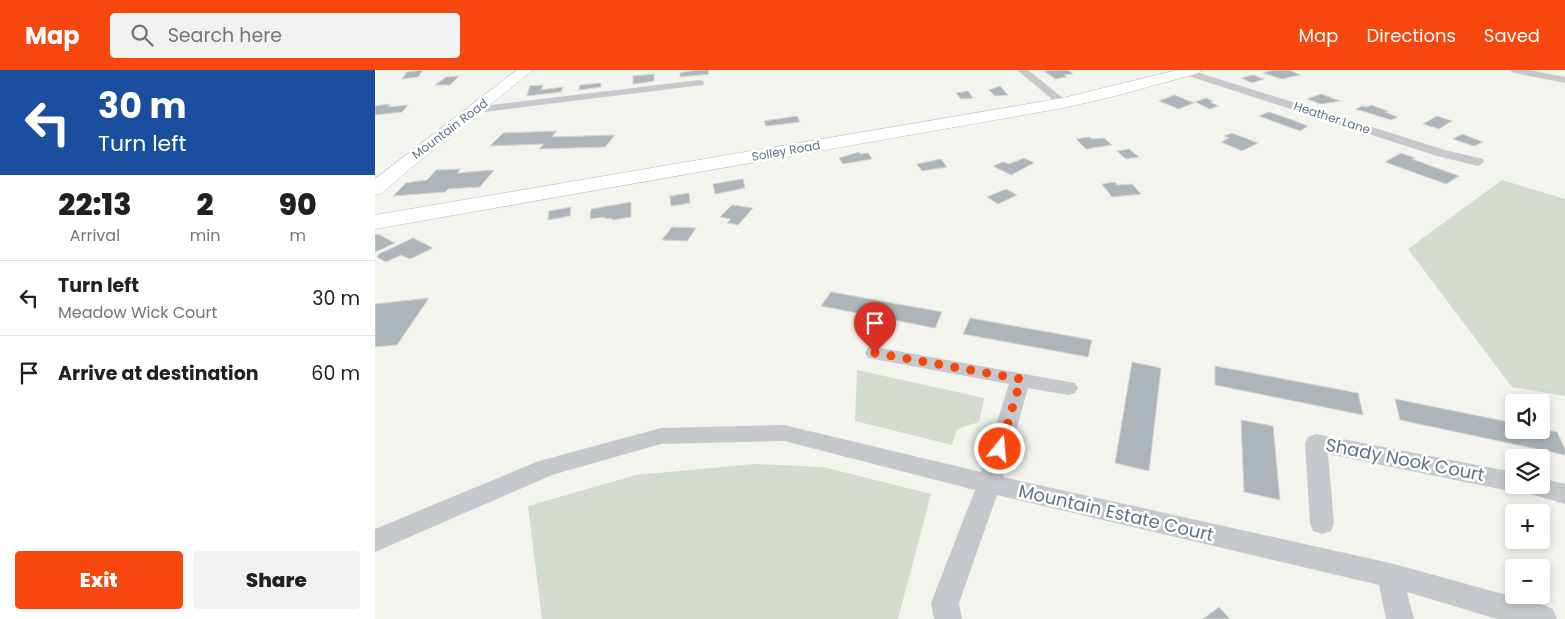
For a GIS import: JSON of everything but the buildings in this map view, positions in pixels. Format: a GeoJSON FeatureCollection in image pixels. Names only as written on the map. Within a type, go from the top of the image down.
{"type":"FeatureCollection","features":[{"type":"Feature","properties":{"kind":"main road","name":"Mountain Road"},"geometry":{"type":"LineString","coordinates":[[375,189],[405,162],[526,70]]}},
{"type":"Feature","properties":{"kind":"main road","name":"Solley Road"},"geometry":{"type":"LineString","coordinates":[[375,222],[1063,102],[1109,93],[1190,71]]}},
{"type":"Feature","properties":{"kind":"street"},"geometry":{"type":"LineString","coordinates":[[1022,70],[1063,102]]}},
{"type":"Feature","properties":{"kind":"street"},"geometry":{"type":"LineString","coordinates":[[1514,70],[1565,80]]}},
{"type":"Feature","properties":{"kind":"street","name":"Heather Lane"},"geometry":{"type":"LineString","coordinates":[[1190,71],[1441,153],[1478,162]]}},
{"type":"Feature","properties":{"kind":"street"},"geometry":{"type":"LineString","coordinates":[[475,110],[699,83]]}},
{"type":"Feature","properties":{"kind":"street"},"geometry":{"type":"LineString","coordinates":[[875,353],[1068,388]]}},
{"type":"Feature","properties":{"kind":"street"},"geometry":{"type":"LineString","coordinates":[[948,619],[945,603],[989,484],[1021,379]]}},
{"type":"Feature","properties":{"kind":"street","name":"Mountain Estate Court"},"geometry":{"type":"LineString","coordinates":[[375,541],[547,467],[661,436],[785,432],[989,484],[1390,575],[1543,619]]}},
{"type":"Feature","properties":{"kind":"street","name":"Shady Nook Court"},"geometry":{"type":"LineString","coordinates":[[1322,523],[1315,443],[1505,480]]}},
{"type":"Feature","properties":{"kind":"street"},"geometry":{"type":"LineString","coordinates":[[1550,490],[1565,494]]}},
{"type":"Feature","properties":{"kind":"street"},"geometry":{"type":"LineString","coordinates":[[1390,575],[1400,619]]}},
{"type":"Feature","properties":{"kind":"shaded area"},"geometry":{"type":"Polygon","coordinates":[[[1502,180],[1565,199],[1565,396],[1512,387],[1408,249],[1502,180]]]}},
{"type":"Feature","properties":{"kind":"shaded area"},"geometry":{"type":"Polygon","coordinates":[[[857,370],[984,398],[979,422],[957,429],[952,445],[855,421],[857,370]]]}},
{"type":"Feature","properties":{"kind":"shaded area"},"geometry":{"type":"Polygon","coordinates":[[[755,464],[823,467],[931,494],[898,619],[542,619],[528,506],[636,475],[755,464]]]}},
{"type":"Feature","properties":{"kind":"route"},"geometry":{"type":"LineString","coordinates":[[875,353],[1021,379],[1000,449]]}}]}
